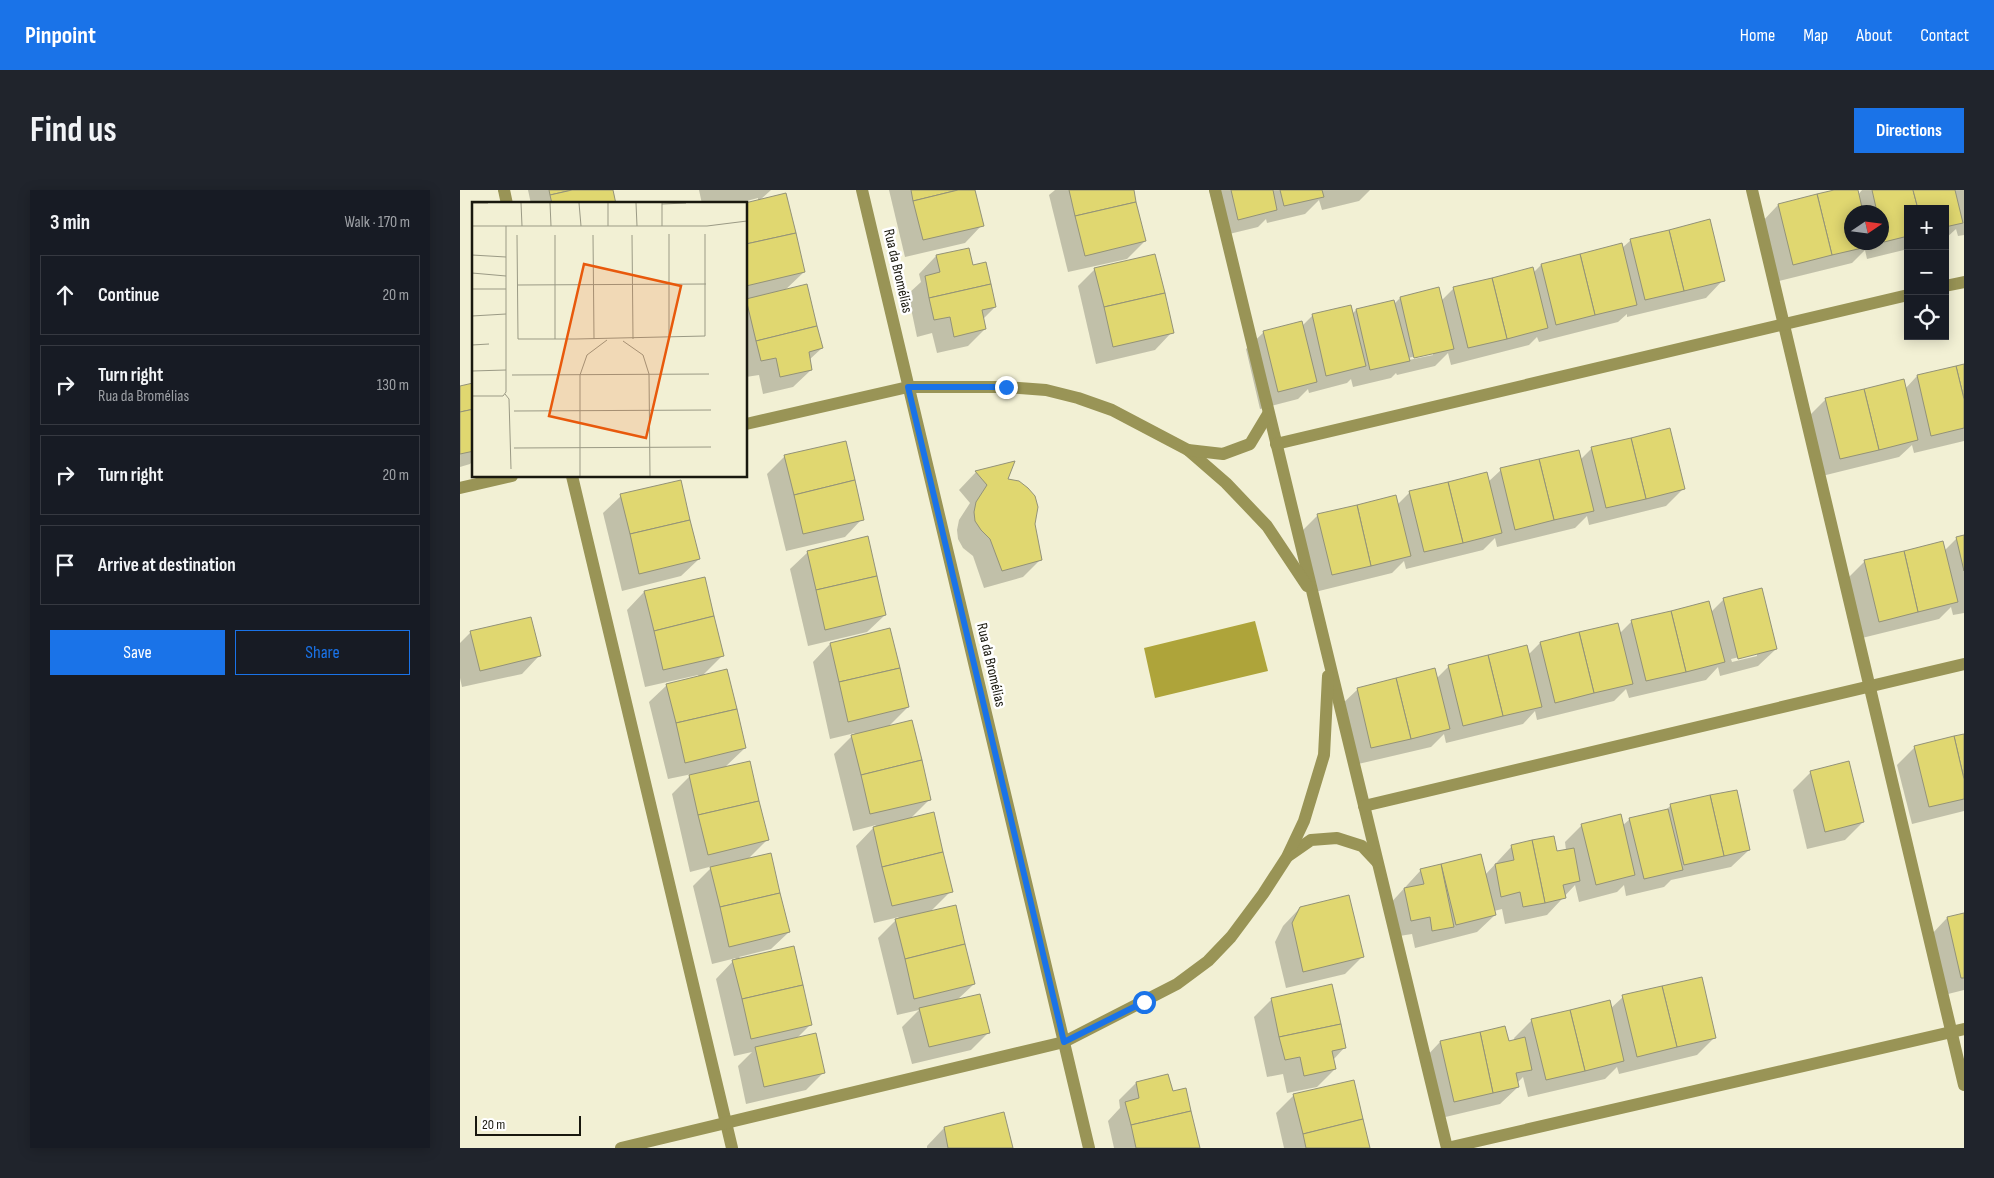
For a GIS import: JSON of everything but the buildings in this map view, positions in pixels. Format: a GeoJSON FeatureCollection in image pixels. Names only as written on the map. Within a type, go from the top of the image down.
{"type":"FeatureCollection","features":[{"type":"Feature","properties":{"kind":"street","name":"Rua da Bromélias"},"geometry":{"type":"LineString","coordinates":[[862,190],[1089,1148]]}},
{"type":"Feature","properties":{"kind":"street"},"geometry":{"type":"LineString","coordinates":[[1216,190],[1268,414],[1447,1148],[1958,1031]]}},
{"type":"Feature","properties":{"kind":"street"},"geometry":{"type":"LineString","coordinates":[[1752,190],[1869,686],[1958,1031],[1964,1085]]}},
{"type":"Feature","properties":{"kind":"street"},"geometry":{"type":"LineString","coordinates":[[1949,285],[1964,282]]}},
{"type":"Feature","properties":{"kind":"street"},"geometry":{"type":"LineString","coordinates":[[1276,444],[1904,296]]}},
{"type":"Feature","properties":{"kind":"street"},"geometry":{"type":"LineString","coordinates":[[748,424],[908,387],[1006,387],[1046,390],[1078,398],[1112,410],[1188,450],[1226,483],[1267,526],[1313,597]]}},
{"type":"Feature","properties":{"kind":"street"},"geometry":{"type":"LineString","coordinates":[[1188,450],[1223,454],[1250,444],[1268,414]]}},
{"type":"Feature","properties":{"kind":"street"},"geometry":{"type":"LineString","coordinates":[[460,488],[503,478]]}},
{"type":"Feature","properties":{"kind":"street"},"geometry":{"type":"LineString","coordinates":[[572,478],[732,1148]]}},
{"type":"Feature","properties":{"kind":"street"},"geometry":{"type":"LineString","coordinates":[[621,1148],[1064,1042],[1177,984],[1208,961],[1231,938],[1287,857],[1304,821],[1315,790],[1324,755],[1329,661]]}},
{"type":"Feature","properties":{"kind":"street"},"geometry":{"type":"LineString","coordinates":[[1364,806],[1964,664]]}},
{"type":"Feature","properties":{"kind":"street"},"geometry":{"type":"LineString","coordinates":[[1287,857],[1311,840],[1337,838],[1362,846],[1377,862]]}},
{"type":"Feature","properties":{"kind":"shaded area"},"geometry":{"type":"Polygon","coordinates":[[[1255,621],[1268,671],[1155,698],[1144,648],[1255,621]]]}},
{"type":"Feature","properties":{"kind":"route"},"geometry":{"type":"LineString","coordinates":[[1006,387],[908,387],[1064,1042],[1144,1002]]}}]}
